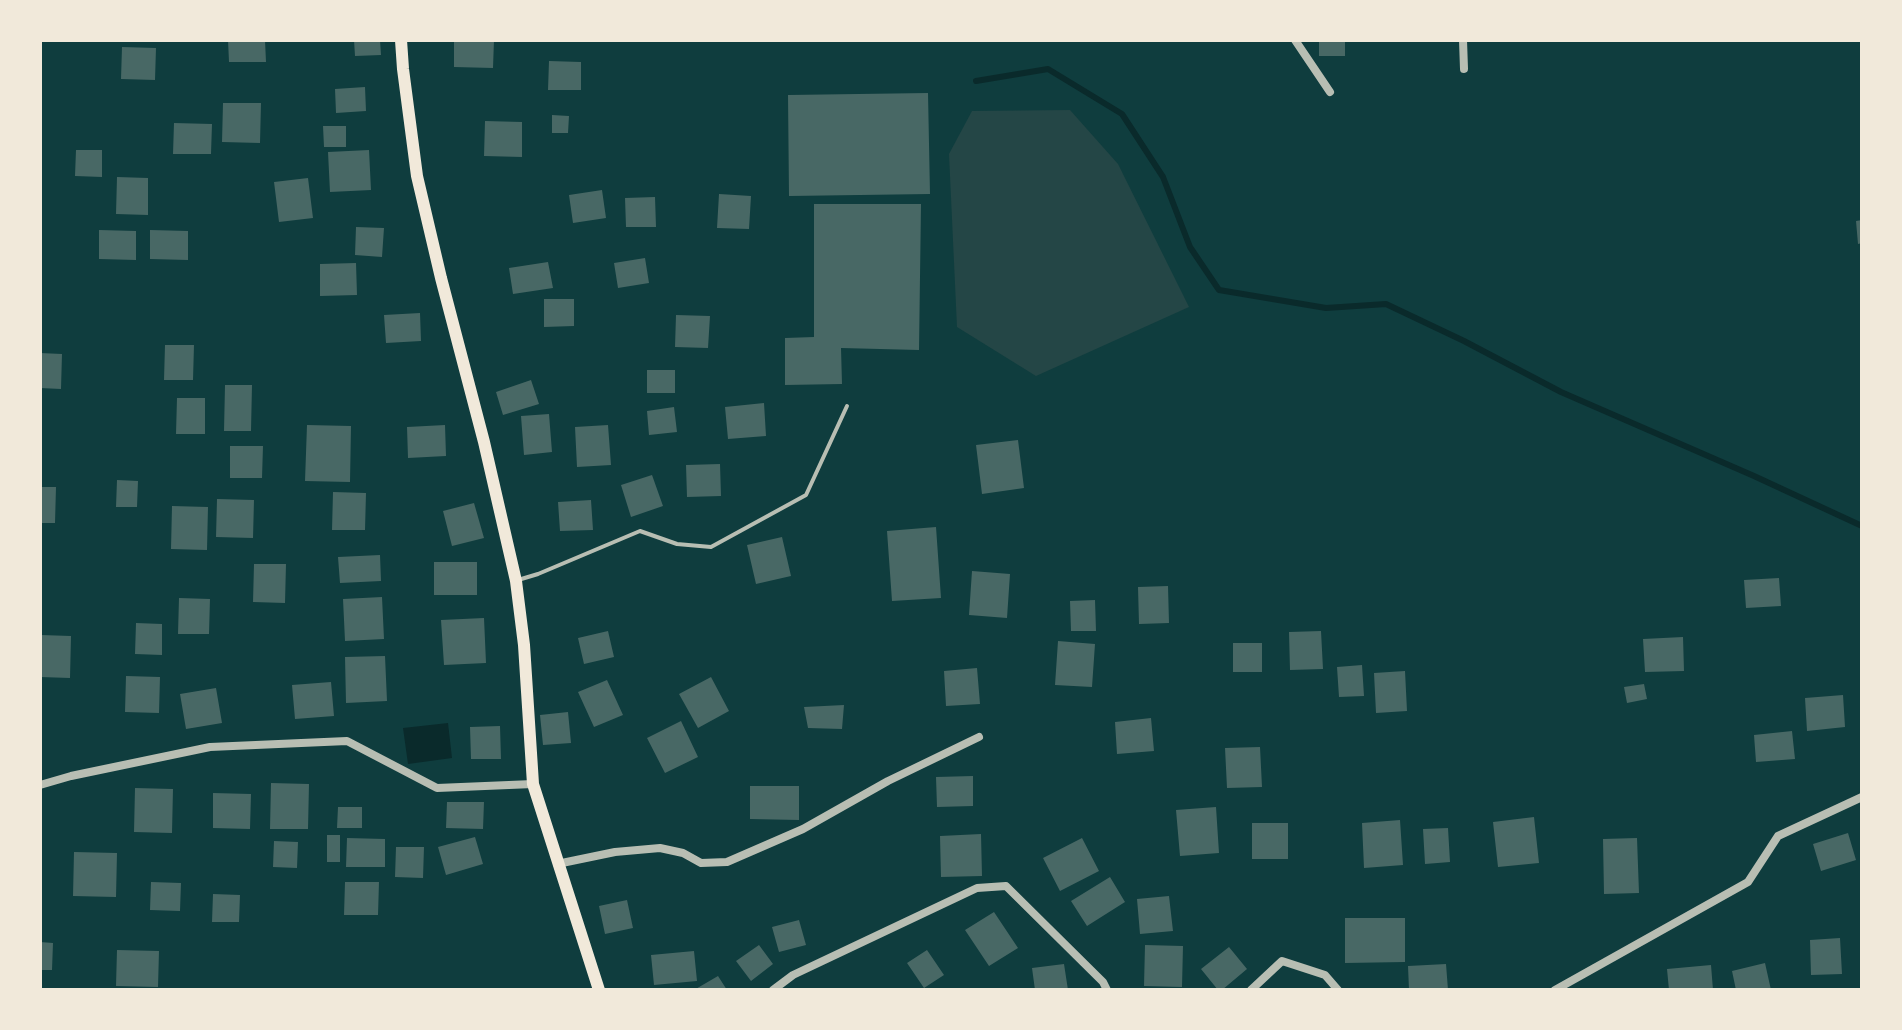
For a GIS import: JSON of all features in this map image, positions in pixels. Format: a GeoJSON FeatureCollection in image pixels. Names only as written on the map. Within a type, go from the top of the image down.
{"type":"FeatureCollection","features":[{"type":"Feature","properties":{"kind":"main road"},"geometry":{"type":"LineString","coordinates":[[401,40],[417,176],[516,581],[524,645],[533,784],[599,990]]}},
{"type":"Feature","properties":{"kind":"street"},"geometry":{"type":"LineString","coordinates":[[1295,40],[1330,92]]}},
{"type":"Feature","properties":{"kind":"street"},"geometry":{"type":"LineString","coordinates":[[1463,40],[1464,69]]}},
{"type":"Feature","properties":{"kind":"street"},"geometry":{"type":"LineString","coordinates":[[557,864],[615,852],[660,848],[683,853],[701,863],[727,862],[803,829],[888,781],[979,737]]}},
{"type":"Feature","properties":{"kind":"street"},"geometry":{"type":"LineString","coordinates":[[40,785],[210,747],[347,741],[437,788],[533,784]]}},
{"type":"Feature","properties":{"kind":"street"},"geometry":{"type":"LineString","coordinates":[[1555,990],[1748,882],[1778,836],[1862,797]]}},
{"type":"Feature","properties":{"kind":"street"},"geometry":{"type":"LineString","coordinates":[[773,990],[793,975],[977,888],[1006,886],[1103,982],[1107,990]]}},
{"type":"Feature","properties":{"kind":"street"},"geometry":{"type":"LineString","coordinates":[[1251,990],[1282,961],[1325,975],[1338,990]]}},
{"type":"Feature","properties":{"kind":"lane"},"geometry":{"type":"LineString","coordinates":[[516,581],[640,531],[677,544],[711,547],[806,495],[847,406]]}},
{"type":"Feature","properties":{"kind":"shaded area"},"geometry":{"type":"Polygon","coordinates":[[[1070,110],[1118,164],[1189,307],[1036,376],[957,327],[949,154],[972,111],[1070,110]]]}},
{"type":"Feature","properties":{"kind":"shaded area"},"geometry":{"type":"Polygon","coordinates":[[[448,723],[452,758],[408,764],[403,728],[448,723]]]}},
{"type":"Feature","properties":{"kind":"building"},"geometry":{"type":"Polygon","coordinates":[[[228,40],[265,40],[266,62],[229,62],[228,40]]]}},
{"type":"Feature","properties":{"kind":"building"},"geometry":{"type":"Polygon","coordinates":[[[354,40],[380,40],[381,55],[355,56],[354,40]]]}},
{"type":"Feature","properties":{"kind":"building"},"geometry":{"type":"Polygon","coordinates":[[[454,40],[494,40],[493,68],[454,67],[454,40]]]}},
{"type":"Feature","properties":{"kind":"building"},"geometry":{"type":"Polygon","coordinates":[[[1319,40],[1345,40],[1345,56],[1319,56],[1319,40]]]}},
{"type":"Feature","properties":{"kind":"building"},"geometry":{"type":"Polygon","coordinates":[[[122,47],[156,48],[155,80],[121,79],[122,47]]]}},
{"type":"Feature","properties":{"kind":"building"},"geometry":{"type":"Polygon","coordinates":[[[549,61],[581,62],[581,90],[548,90],[549,61]]]}},
{"type":"Feature","properties":{"kind":"building"},"geometry":{"type":"Polygon","coordinates":[[[365,87],[366,111],[336,113],[335,89],[365,87]]]}},
{"type":"Feature","properties":{"kind":"building"},"geometry":{"type":"Polygon","coordinates":[[[928,93],[930,194],[789,196],[788,95],[928,93]]]}},
{"type":"Feature","properties":{"kind":"building"},"geometry":{"type":"Polygon","coordinates":[[[223,103],[261,103],[260,143],[222,142],[223,103]]]}},
{"type":"Feature","properties":{"kind":"building"},"geometry":{"type":"Polygon","coordinates":[[[552,115],[569,116],[568,133],[552,133],[552,115]]]}},
{"type":"Feature","properties":{"kind":"building"},"geometry":{"type":"Polygon","coordinates":[[[485,121],[522,122],[522,157],[484,156],[485,121]]]}},
{"type":"Feature","properties":{"kind":"building"},"geometry":{"type":"Polygon","coordinates":[[[174,123],[212,124],[211,154],[173,154],[174,123]]]}},
{"type":"Feature","properties":{"kind":"building"},"geometry":{"type":"Polygon","coordinates":[[[323,126],[346,126],[346,147],[324,147],[323,126]]]}},
{"type":"Feature","properties":{"kind":"building"},"geometry":{"type":"Polygon","coordinates":[[[76,150],[102,150],[102,177],[75,176],[76,150]]]}},
{"type":"Feature","properties":{"kind":"building"},"geometry":{"type":"Polygon","coordinates":[[[369,150],[371,190],[330,192],[328,152],[369,150]]]}},
{"type":"Feature","properties":{"kind":"building"},"geometry":{"type":"Polygon","coordinates":[[[117,177],[148,178],[148,215],[116,214],[117,177]]]}},
{"type":"Feature","properties":{"kind":"building"},"geometry":{"type":"Polygon","coordinates":[[[308,178],[313,218],[279,222],[274,182],[308,178]]]}},
{"type":"Feature","properties":{"kind":"building"},"geometry":{"type":"Polygon","coordinates":[[[602,190],[606,218],[573,223],[569,195],[602,190]]]}},
{"type":"Feature","properties":{"kind":"building"},"geometry":{"type":"Polygon","coordinates":[[[719,194],[751,196],[749,229],[717,228],[719,194]]]}},
{"type":"Feature","properties":{"kind":"building"},"geometry":{"type":"Polygon","coordinates":[[[655,197],[656,227],[626,227],[625,198],[655,197]]]}},
{"type":"Feature","properties":{"kind":"building"},"geometry":{"type":"Polygon","coordinates":[[[814,204],[921,204],[919,350],[841,348],[842,384],[785,385],[785,338],[814,337],[814,204]]]}},
{"type":"Feature","properties":{"kind":"building"},"geometry":{"type":"Polygon","coordinates":[[[1862,220],[1862,243],[1858,244],[1856,221],[1862,220]]]}},
{"type":"Feature","properties":{"kind":"building"},"geometry":{"type":"Polygon","coordinates":[[[356,227],[384,228],[382,257],[355,255],[356,227]]]}},
{"type":"Feature","properties":{"kind":"building"},"geometry":{"type":"Polygon","coordinates":[[[99,230],[136,231],[136,260],[99,259],[99,230]]]}},
{"type":"Feature","properties":{"kind":"building"},"geometry":{"type":"Polygon","coordinates":[[[150,230],[188,231],[188,260],[150,259],[150,230]]]}},
{"type":"Feature","properties":{"kind":"building"},"geometry":{"type":"Polygon","coordinates":[[[645,258],[649,283],[618,288],[614,263],[645,258]]]}},
{"type":"Feature","properties":{"kind":"building"},"geometry":{"type":"Polygon","coordinates":[[[548,262],[553,288],[513,294],[509,268],[548,262]]]}},
{"type":"Feature","properties":{"kind":"building"},"geometry":{"type":"Polygon","coordinates":[[[356,263],[357,295],[320,296],[320,264],[356,263]]]}},
{"type":"Feature","properties":{"kind":"building"},"geometry":{"type":"Polygon","coordinates":[[[544,299],[574,299],[574,326],[544,327],[544,299]]]}},
{"type":"Feature","properties":{"kind":"building"},"geometry":{"type":"Polygon","coordinates":[[[420,313],[421,341],[386,343],[384,315],[420,313]]]}},
{"type":"Feature","properties":{"kind":"building"},"geometry":{"type":"Polygon","coordinates":[[[676,315],[710,316],[708,348],[675,347],[676,315]]]}},
{"type":"Feature","properties":{"kind":"building"},"geometry":{"type":"Polygon","coordinates":[[[165,345],[194,345],[193,380],[164,380],[165,345]]]}},
{"type":"Feature","properties":{"kind":"building"},"geometry":{"type":"Polygon","coordinates":[[[40,353],[62,354],[61,389],[40,388],[40,353]]]}},
{"type":"Feature","properties":{"kind":"building"},"geometry":{"type":"Polygon","coordinates":[[[647,370],[675,370],[675,393],[647,393],[647,370]]]}},
{"type":"Feature","properties":{"kind":"building"},"geometry":{"type":"Polygon","coordinates":[[[531,380],[539,404],[503,415],[496,392],[531,380]]]}},
{"type":"Feature","properties":{"kind":"building"},"geometry":{"type":"Polygon","coordinates":[[[225,385],[252,385],[251,431],[224,431],[225,385]]]}},
{"type":"Feature","properties":{"kind":"building"},"geometry":{"type":"Polygon","coordinates":[[[177,398],[205,398],[205,434],[176,434],[177,398]]]}},
{"type":"Feature","properties":{"kind":"building"},"geometry":{"type":"Polygon","coordinates":[[[764,403],[766,436],[728,439],[725,407],[764,403]]]}},
{"type":"Feature","properties":{"kind":"building"},"geometry":{"type":"Polygon","coordinates":[[[674,407],[677,432],[649,435],[647,411],[674,407]]]}},
{"type":"Feature","properties":{"kind":"building"},"geometry":{"type":"Polygon","coordinates":[[[549,414],[552,452],[524,455],[521,416],[549,414]]]}},
{"type":"Feature","properties":{"kind":"building"},"geometry":{"type":"Polygon","coordinates":[[[307,425],[351,426],[350,482],[305,481],[307,425]]]}},
{"type":"Feature","properties":{"kind":"building"},"geometry":{"type":"Polygon","coordinates":[[[445,425],[446,456],[408,458],[407,427],[445,425]]]}},
{"type":"Feature","properties":{"kind":"building"},"geometry":{"type":"Polygon","coordinates":[[[608,425],[611,465],[577,467],[575,427],[608,425]]]}},
{"type":"Feature","properties":{"kind":"building"},"geometry":{"type":"Polygon","coordinates":[[[1018,440],[1024,488],[982,494],[976,445],[1018,440]]]}},
{"type":"Feature","properties":{"kind":"building"},"geometry":{"type":"Polygon","coordinates":[[[230,446],[263,446],[262,478],[230,478],[230,446]]]}},
{"type":"Feature","properties":{"kind":"building"},"geometry":{"type":"Polygon","coordinates":[[[720,464],[721,496],[687,497],[686,465],[720,464]]]}},
{"type":"Feature","properties":{"kind":"building"},"geometry":{"type":"Polygon","coordinates":[[[652,475],[663,506],[631,517],[621,485],[652,475]]]}},
{"type":"Feature","properties":{"kind":"building"},"geometry":{"type":"Polygon","coordinates":[[[117,480],[138,481],[137,507],[116,507],[117,480]]]}},
{"type":"Feature","properties":{"kind":"building"},"geometry":{"type":"Polygon","coordinates":[[[40,487],[56,487],[55,523],[40,523],[40,487]]]}},
{"type":"Feature","properties":{"kind":"building"},"geometry":{"type":"Polygon","coordinates":[[[333,492],[366,493],[365,530],[332,530],[333,492]]]}},
{"type":"Feature","properties":{"kind":"building"},"geometry":{"type":"Polygon","coordinates":[[[217,499],[254,500],[253,538],[216,537],[217,499]]]}},
{"type":"Feature","properties":{"kind":"building"},"geometry":{"type":"Polygon","coordinates":[[[591,500],[593,530],[560,531],[558,502],[591,500]]]}},
{"type":"Feature","properties":{"kind":"building"},"geometry":{"type":"Polygon","coordinates":[[[474,503],[484,538],[452,546],[443,511],[474,503]]]}},
{"type":"Feature","properties":{"kind":"building"},"geometry":{"type":"Polygon","coordinates":[[[172,506],[208,507],[207,550],[171,549],[172,506]]]}},
{"type":"Feature","properties":{"kind":"building"},"geometry":{"type":"Polygon","coordinates":[[[936,527],[941,598],[892,601],[887,531],[936,527]]]}},
{"type":"Feature","properties":{"kind":"building"},"geometry":{"type":"Polygon","coordinates":[[[782,537],[791,576],[756,584],[747,545],[782,537]]]}},
{"type":"Feature","properties":{"kind":"building"},"geometry":{"type":"Polygon","coordinates":[[[380,555],[381,581],[340,583],[338,557],[380,555]]]}},
{"type":"Feature","properties":{"kind":"building"},"geometry":{"type":"Polygon","coordinates":[[[434,562],[477,562],[477,595],[434,595],[434,562]]]}},
{"type":"Feature","properties":{"kind":"building"},"geometry":{"type":"Polygon","coordinates":[[[254,564],[286,564],[285,603],[253,602],[254,564]]]}},
{"type":"Feature","properties":{"kind":"building"},"geometry":{"type":"Polygon","coordinates":[[[972,571],[1010,574],[1007,618],[969,615],[972,571]]]}},
{"type":"Feature","properties":{"kind":"building"},"geometry":{"type":"Polygon","coordinates":[[[1779,578],[1781,606],[1746,608],[1744,580],[1779,578]]]}},
{"type":"Feature","properties":{"kind":"building"},"geometry":{"type":"Polygon","coordinates":[[[1168,586],[1169,623],[1139,624],[1138,587],[1168,586]]]}},
{"type":"Feature","properties":{"kind":"building"},"geometry":{"type":"Polygon","coordinates":[[[382,597],[384,639],[345,641],[343,599],[382,597]]]}},
{"type":"Feature","properties":{"kind":"building"},"geometry":{"type":"Polygon","coordinates":[[[179,598],[210,599],[209,634],[178,634],[179,598]]]}},
{"type":"Feature","properties":{"kind":"building"},"geometry":{"type":"Polygon","coordinates":[[[1095,600],[1096,631],[1071,631],[1070,601],[1095,600]]]}},
{"type":"Feature","properties":{"kind":"building"},"geometry":{"type":"Polygon","coordinates":[[[484,618],[486,663],[444,665],[441,620],[484,618]]]}},
{"type":"Feature","properties":{"kind":"building"},"geometry":{"type":"Polygon","coordinates":[[[136,623],[162,624],[162,655],[135,654],[136,623]]]}},
{"type":"Feature","properties":{"kind":"building"},"geometry":{"type":"Polygon","coordinates":[[[608,631],[614,657],[584,664],[578,638],[608,631]]]}},
{"type":"Feature","properties":{"kind":"building"},"geometry":{"type":"Polygon","coordinates":[[[1321,631],[1323,669],[1290,670],[1289,632],[1321,631]]]}},
{"type":"Feature","properties":{"kind":"building"},"geometry":{"type":"Polygon","coordinates":[[[41,635],[71,636],[70,678],[40,677],[41,635]]]}},
{"type":"Feature","properties":{"kind":"building"},"geometry":{"type":"Polygon","coordinates":[[[1683,637],[1684,671],[1645,672],[1643,639],[1683,637]]]}},
{"type":"Feature","properties":{"kind":"building"},"geometry":{"type":"Polygon","coordinates":[[[1058,641],[1095,644],[1092,687],[1055,685],[1058,641]]]}},
{"type":"Feature","properties":{"kind":"building"},"geometry":{"type":"Polygon","coordinates":[[[1233,643],[1262,643],[1262,672],[1233,672],[1233,643]]]}},
{"type":"Feature","properties":{"kind":"building"},"geometry":{"type":"Polygon","coordinates":[[[385,656],[387,701],[346,703],[345,657],[385,656]]]}},
{"type":"Feature","properties":{"kind":"building"},"geometry":{"type":"Polygon","coordinates":[[[1362,665],[1364,696],[1339,697],[1337,667],[1362,665]]]}},
{"type":"Feature","properties":{"kind":"building"},"geometry":{"type":"Polygon","coordinates":[[[977,668],[980,704],[946,706],[944,671],[977,668]]]}},
{"type":"Feature","properties":{"kind":"building"},"geometry":{"type":"Polygon","coordinates":[[[1405,671],[1407,711],[1376,713],[1374,673],[1405,671]]]}},
{"type":"Feature","properties":{"kind":"building"},"geometry":{"type":"Polygon","coordinates":[[[126,676],[160,677],[159,713],[125,712],[126,676]]]}},
{"type":"Feature","properties":{"kind":"building"},"geometry":{"type":"Polygon","coordinates":[[[711,677],[729,711],[698,728],[679,694],[711,677]]]}},
{"type":"Feature","properties":{"kind":"building"},"geometry":{"type":"Polygon","coordinates":[[[607,680],[623,715],[594,727],[578,692],[607,680]]]}},
{"type":"Feature","properties":{"kind":"building"},"geometry":{"type":"Polygon","coordinates":[[[331,682],[334,716],[295,719],[292,685],[331,682]]]}},
{"type":"Feature","properties":{"kind":"building"},"geometry":{"type":"Polygon","coordinates":[[[1644,684],[1647,699],[1627,703],[1624,687],[1644,684]]]}},
{"type":"Feature","properties":{"kind":"building"},"geometry":{"type":"Polygon","coordinates":[[[216,688],[222,723],[186,729],[180,694],[216,688]]]}},
{"type":"Feature","properties":{"kind":"building"},"geometry":{"type":"Polygon","coordinates":[[[1843,695],[1845,727],[1807,731],[1805,698],[1843,695]]]}},
{"type":"Feature","properties":{"kind":"building"},"geometry":{"type":"Polygon","coordinates":[[[844,705],[842,729],[808,728],[804,707],[844,705]]]}},
{"type":"Feature","properties":{"kind":"building"},"geometry":{"type":"Polygon","coordinates":[[[568,712],[571,743],[543,745],[540,715],[568,712]]]}},
{"type":"Feature","properties":{"kind":"building"},"geometry":{"type":"Polygon","coordinates":[[[1151,718],[1154,751],[1117,754],[1115,722],[1151,718]]]}},
{"type":"Feature","properties":{"kind":"building"},"geometry":{"type":"Polygon","coordinates":[[[681,721],[698,757],[665,773],[647,738],[681,721]]]}},
{"type":"Feature","properties":{"kind":"building"},"geometry":{"type":"Polygon","coordinates":[[[500,726],[501,759],[471,759],[470,727],[500,726]]]}},
{"type":"Feature","properties":{"kind":"building"},"geometry":{"type":"Polygon","coordinates":[[[1792,731],[1795,759],[1756,762],[1754,735],[1792,731]]]}},
{"type":"Feature","properties":{"kind":"building"},"geometry":{"type":"Polygon","coordinates":[[[1260,747],[1262,787],[1227,788],[1225,748],[1260,747]]]}},
{"type":"Feature","properties":{"kind":"building"},"geometry":{"type":"Polygon","coordinates":[[[973,776],[973,806],[937,807],[936,777],[973,776]]]}},
{"type":"Feature","properties":{"kind":"building"},"geometry":{"type":"Polygon","coordinates":[[[271,783],[309,784],[308,829],[270,829],[271,783]]]}},
{"type":"Feature","properties":{"kind":"building"},"geometry":{"type":"Polygon","coordinates":[[[750,786],[799,786],[799,820],[750,819],[750,786]]]}},
{"type":"Feature","properties":{"kind":"building"},"geometry":{"type":"Polygon","coordinates":[[[135,788],[173,789],[172,833],[134,832],[135,788]]]}},
{"type":"Feature","properties":{"kind":"building"},"geometry":{"type":"Polygon","coordinates":[[[213,793],[251,794],[250,829],[213,828],[213,793]]]}},
{"type":"Feature","properties":{"kind":"building"},"geometry":{"type":"Polygon","coordinates":[[[447,802],[484,802],[483,829],[446,828],[447,802]]]}},
{"type":"Feature","properties":{"kind":"building"},"geometry":{"type":"Polygon","coordinates":[[[338,807],[362,807],[362,828],[337,828],[338,807]]]}},
{"type":"Feature","properties":{"kind":"building"},"geometry":{"type":"Polygon","coordinates":[[[1216,807],[1219,853],[1180,856],[1176,810],[1216,807]]]}},
{"type":"Feature","properties":{"kind":"building"},"geometry":{"type":"Polygon","coordinates":[[[1534,817],[1539,863],[1498,867],[1493,822],[1534,817]]]}},
{"type":"Feature","properties":{"kind":"building"},"geometry":{"type":"Polygon","coordinates":[[[1400,820],[1403,865],[1364,868],[1362,823],[1400,820]]]}},
{"type":"Feature","properties":{"kind":"building"},"geometry":{"type":"Polygon","coordinates":[[[1252,823],[1288,823],[1288,859],[1252,859],[1252,823]]]}},
{"type":"Feature","properties":{"kind":"building"},"geometry":{"type":"Polygon","coordinates":[[[1448,828],[1450,862],[1425,864],[1423,829],[1448,828]]]}},
{"type":"Feature","properties":{"kind":"building"},"geometry":{"type":"Polygon","coordinates":[[[1848,833],[1856,860],[1821,871],[1813,844],[1848,833]]]}},
{"type":"Feature","properties":{"kind":"building"},"geometry":{"type":"Polygon","coordinates":[[[981,834],[982,876],[941,877],[940,836],[981,834]]]}},
{"type":"Feature","properties":{"kind":"building"},"geometry":{"type":"Polygon","coordinates":[[[327,835],[340,835],[340,862],[327,862],[327,835]]]}},
{"type":"Feature","properties":{"kind":"building"},"geometry":{"type":"Polygon","coordinates":[[[475,837],[483,864],[446,875],[438,847],[475,837]]]}},
{"type":"Feature","properties":{"kind":"building"},"geometry":{"type":"Polygon","coordinates":[[[347,838],[385,839],[385,867],[346,867],[347,838]]]}},
{"type":"Feature","properties":{"kind":"building"},"geometry":{"type":"Polygon","coordinates":[[[1082,838],[1099,871],[1060,891],[1043,858],[1082,838]]]}},
{"type":"Feature","properties":{"kind":"building"},"geometry":{"type":"Polygon","coordinates":[[[1637,838],[1639,893],[1604,894],[1603,839],[1637,838]]]}},
{"type":"Feature","properties":{"kind":"building"},"geometry":{"type":"Polygon","coordinates":[[[274,841],[298,842],[297,868],[273,867],[274,841]]]}},
{"type":"Feature","properties":{"kind":"building"},"geometry":{"type":"Polygon","coordinates":[[[396,847],[424,847],[423,878],[395,877],[396,847]]]}},
{"type":"Feature","properties":{"kind":"building"},"geometry":{"type":"Polygon","coordinates":[[[74,852],[117,853],[116,897],[73,896],[74,852]]]}},
{"type":"Feature","properties":{"kind":"building"},"geometry":{"type":"Polygon","coordinates":[[[1110,877],[1125,902],[1087,926],[1071,901],[1110,877]]]}},
{"type":"Feature","properties":{"kind":"building"},"geometry":{"type":"Polygon","coordinates":[[[151,882],[181,883],[180,911],[150,910],[151,882]]]}},
{"type":"Feature","properties":{"kind":"building"},"geometry":{"type":"Polygon","coordinates":[[[345,882],[379,882],[378,915],[344,915],[345,882]]]}},
{"type":"Feature","properties":{"kind":"building"},"geometry":{"type":"Polygon","coordinates":[[[213,894],[240,895],[239,922],[212,922],[213,894]]]}},
{"type":"Feature","properties":{"kind":"building"},"geometry":{"type":"Polygon","coordinates":[[[1169,896],[1173,931],[1140,934],[1137,899],[1169,896]]]}},
{"type":"Feature","properties":{"kind":"building"},"geometry":{"type":"Polygon","coordinates":[[[627,900],[633,928],[605,934],[599,906],[627,900]]]}},
{"type":"Feature","properties":{"kind":"building"},"geometry":{"type":"Polygon","coordinates":[[[994,912],[1018,948],[989,966],[965,930],[994,912]]]}},
{"type":"Feature","properties":{"kind":"building"},"geometry":{"type":"Polygon","coordinates":[[[1345,918],[1405,918],[1405,962],[1345,963],[1345,918]]]}},
{"type":"Feature","properties":{"kind":"building"},"geometry":{"type":"Polygon","coordinates":[[[799,920],[806,945],[779,952],[772,927],[799,920]]]}},
{"type":"Feature","properties":{"kind":"building"},"geometry":{"type":"Polygon","coordinates":[[[1840,938],[1842,974],[1811,975],[1810,940],[1840,938]]]}},
{"type":"Feature","properties":{"kind":"building"},"geometry":{"type":"Polygon","coordinates":[[[40,942],[53,943],[52,970],[40,970],[40,942]]]}},
{"type":"Feature","properties":{"kind":"building"},"geometry":{"type":"Polygon","coordinates":[[[759,945],[773,964],[751,981],[736,961],[759,945]]]}},
{"type":"Feature","properties":{"kind":"building"},"geometry":{"type":"Polygon","coordinates":[[[1145,945],[1183,946],[1182,987],[1144,986],[1145,945]]]}},
{"type":"Feature","properties":{"kind":"building"},"geometry":{"type":"Polygon","coordinates":[[[1229,947],[1247,969],[1218,990],[1201,969],[1229,947]]]}},
{"type":"Feature","properties":{"kind":"building"},"geometry":{"type":"Polygon","coordinates":[[[117,950],[159,951],[158,987],[116,986],[117,950]]]}},
{"type":"Feature","properties":{"kind":"building"},"geometry":{"type":"Polygon","coordinates":[[[927,950],[944,975],[924,988],[907,963],[927,950]]]}},
{"type":"Feature","properties":{"kind":"building"},"geometry":{"type":"Polygon","coordinates":[[[694,951],[697,981],[654,985],[651,955],[694,951]]]}},
{"type":"Feature","properties":{"kind":"building"},"geometry":{"type":"Polygon","coordinates":[[[1765,963],[1771,990],[1736,990],[1732,971],[1765,963]]]}},
{"type":"Feature","properties":{"kind":"building"},"geometry":{"type":"Polygon","coordinates":[[[1064,964],[1068,990],[1035,990],[1032,968],[1064,964]]]}},
{"type":"Feature","properties":{"kind":"building"},"geometry":{"type":"Polygon","coordinates":[[[1446,964],[1448,990],[1409,990],[1408,966],[1446,964]]]}},
{"type":"Feature","properties":{"kind":"building"},"geometry":{"type":"Polygon","coordinates":[[[1711,965],[1713,990],[1669,990],[1667,969],[1711,965]]]}},
{"type":"Feature","properties":{"kind":"building"},"geometry":{"type":"Polygon","coordinates":[[[718,976],[727,990],[694,990],[718,976]]]}},
{"type":"Feature","properties":{"kind":"waterway"},"geometry":{"type":"LineString","coordinates":[[976,81],[1048,69],[1122,114],[1163,177],[1190,247],[1219,290],[1326,308],[1386,304],[1561,392],[1862,526]]}}]}
